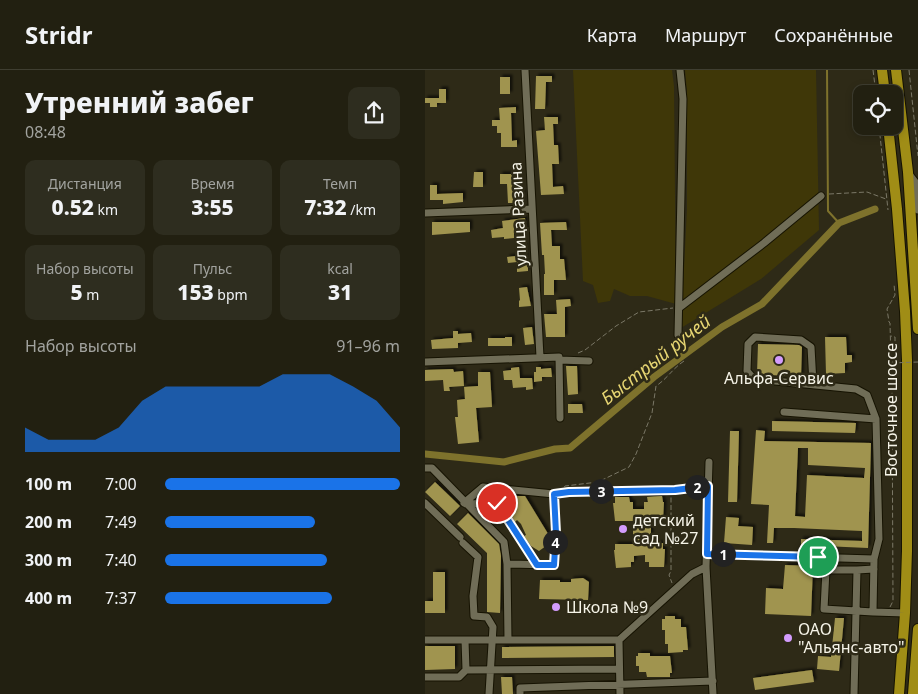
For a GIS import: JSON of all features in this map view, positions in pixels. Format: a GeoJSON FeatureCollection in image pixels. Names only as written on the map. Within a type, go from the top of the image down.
{"type":"FeatureCollection","features":[{"type":"Feature","properties":{"kind":"highway"},"geometry":{"type":"LineString","coordinates":[[882,70],[884,85]]}},
{"type":"Feature","properties":{"kind":"highway","name":"Восточное шоссе"},"geometry":{"type":"LineString","coordinates":[[896,70],[908,172],[918,329]]}},
{"type":"Feature","properties":{"kind":"highway","name":"Восточное шоссе"},"geometry":{"type":"LineString","coordinates":[[889,135],[897,209],[906,345],[907,551],[899,694]]}},
{"type":"Feature","properties":{"kind":"highway"},"geometry":{"type":"LineString","coordinates":[[913,694],[918,629]]}},
{"type":"Feature","properties":{"kind":"street","name":"улица Разина"},"geometry":{"type":"LineString","coordinates":[[525,70],[540,357]]}},
{"type":"Feature","properties":{"kind":"street"},"geometry":{"type":"LineString","coordinates":[[678,335],[683,99],[680,70]]}},
{"type":"Feature","properties":{"kind":"street"},"geometry":{"type":"LineString","coordinates":[[908,172],[916,183],[918,210]]}},
{"type":"Feature","properties":{"kind":"street"},"geometry":{"type":"LineString","coordinates":[[679,308],[764,243],[821,196]]}},
{"type":"Feature","properties":{"kind":"street"},"geometry":{"type":"LineString","coordinates":[[425,213],[531,209]]}},
{"type":"Feature","properties":{"kind":"street"},"geometry":{"type":"LineString","coordinates":[[813,384],[811,347],[801,340],[755,337],[747,344],[747,371],[754,379],[856,389],[867,395],[876,419],[879,539],[874,559],[873,612]]}},
{"type":"Feature","properties":{"kind":"street"},"geometry":{"type":"LineString","coordinates":[[425,362],[540,357],[569,361],[589,361]]}},
{"type":"Feature","properties":{"kind":"street"},"geometry":{"type":"LineString","coordinates":[[559,359],[560,418]]}},
{"type":"Feature","properties":{"kind":"street"},"geometry":{"type":"LineString","coordinates":[[784,412],[876,419]]}},
{"type":"Feature","properties":{"kind":"street"},"geometry":{"type":"LineString","coordinates":[[709,462],[706,568],[713,694]]}},
{"type":"Feature","properties":{"kind":"street"},"geometry":{"type":"LineString","coordinates":[[425,468],[432,468],[503,542],[507,564],[508,640]]}},
{"type":"Feature","properties":{"kind":"street"},"geometry":{"type":"LineString","coordinates":[[465,504],[483,487],[554,494],[556,533],[554,565],[507,564]]}},
{"type":"Feature","properties":{"kind":"street"},"geometry":{"type":"LineString","coordinates":[[425,503],[478,557],[473,596],[474,616],[487,617],[493,627],[489,694]]}},
{"type":"Feature","properties":{"kind":"street"},"geometry":{"type":"LineString","coordinates":[[465,504],[497,503],[537,565]]}},
{"type":"Feature","properties":{"kind":"street"},"geometry":{"type":"LineString","coordinates":[[707,554],[874,559]]}},
{"type":"Feature","properties":{"kind":"street"},"geometry":{"type":"LineString","coordinates":[[425,640],[619,640],[692,574],[706,568]]}},
{"type":"Feature","properties":{"kind":"street"},"geometry":{"type":"LineString","coordinates":[[874,569],[825,570],[825,609],[905,613]]}},
{"type":"Feature","properties":{"kind":"street"},"geometry":{"type":"LineString","coordinates":[[854,694],[857,570]]}},
{"type":"Feature","properties":{"kind":"street"},"geometry":{"type":"LineString","coordinates":[[465,640],[466,670]]}},
{"type":"Feature","properties":{"kind":"street"},"geometry":{"type":"LineString","coordinates":[[619,640],[620,694]]}},
{"type":"Feature","properties":{"kind":"street"},"geometry":{"type":"LineString","coordinates":[[425,677],[459,677],[466,670],[619,669]]}},
{"type":"Feature","properties":{"kind":"street"},"geometry":{"type":"LineString","coordinates":[[520,694],[520,688],[713,681]]}},
{"type":"Feature","properties":{"kind":"path"},"geometry":{"type":"LineString","coordinates":[[873,70],[874,85]]}},
{"type":"Feature","properties":{"kind":"path"},"geometry":{"type":"LineString","coordinates":[[909,70],[918,156]]}},
{"type":"Feature","properties":{"kind":"path"},"geometry":{"type":"LineString","coordinates":[[880,135],[889,214]]}},
{"type":"Feature","properties":{"kind":"path"},"geometry":{"type":"LineString","coordinates":[[821,196],[835,193],[867,192],[887,199]]}},
{"type":"Feature","properties":{"kind":"path"},"geometry":{"type":"LineString","coordinates":[[894,278],[895,295],[887,309],[891,336],[891,363],[918,362]]}},
{"type":"Feature","properties":{"kind":"path"},"geometry":{"type":"LineString","coordinates":[[569,361],[575,354],[585,350],[616,326],[639,312],[679,308]]}},
{"type":"Feature","properties":{"kind":"path"},"geometry":{"type":"LineString","coordinates":[[890,612],[889,608],[893,601],[892,384],[895,384],[893,361],[895,357],[895,337],[891,336]]}},
{"type":"Feature","properties":{"kind":"path"},"geometry":{"type":"LineString","coordinates":[[684,361],[673,368],[667,379],[656,386],[653,413],[629,466],[598,482],[565,486],[559,493],[671,490],[708,486]]}},
{"type":"Feature","properties":{"kind":"path"},"geometry":{"type":"LineString","coordinates":[[671,490],[671,571],[669,575],[675,589]]}},
{"type":"Feature","properties":{"kind":"shaded area"},"geometry":{"type":"Polygon","coordinates":[[[573,70],[672,70],[674,86],[676,304],[647,296],[630,296],[614,289],[610,301],[598,303],[593,285],[583,281],[573,70]]]}},
{"type":"Feature","properties":{"kind":"shaded area"},"geometry":{"type":"Polygon","coordinates":[[[685,70],[816,70],[819,230],[761,279],[681,328],[687,209],[687,92],[685,70]]]}},
{"type":"Feature","properties":{"kind":"building"},"geometry":{"type":"Polygon","coordinates":[[[536,76],[552,76],[552,82],[546,82],[545,109],[535,109],[536,76]]]}},
{"type":"Feature","properties":{"kind":"building"},"geometry":{"type":"Polygon","coordinates":[[[500,77],[510,77],[510,94],[500,94],[500,77]]]}},
{"type":"Feature","properties":{"kind":"building"},"geometry":{"type":"Polygon","coordinates":[[[439,89],[446,89],[446,103],[437,103],[437,107],[430,107],[430,103],[425,103],[425,98],[439,98],[439,89]]]}},
{"type":"Feature","properties":{"kind":"building"},"geometry":{"type":"Polygon","coordinates":[[[516,107],[516,113],[511,113],[512,141],[517,140],[517,147],[501,147],[501,133],[497,133],[497,126],[492,126],[492,120],[500,120],[499,108],[516,107]]]}},
{"type":"Feature","properties":{"kind":"building"},"geometry":{"type":"Polygon","coordinates":[[[544,117],[558,117],[558,124],[553,124],[554,145],[558,145],[559,164],[552,164],[553,187],[563,186],[564,194],[541,195],[536,131],[545,130],[544,117]]]}},
{"type":"Feature","properties":{"kind":"building"},"geometry":{"type":"Polygon","coordinates":[[[474,172],[483,172],[483,187],[473,187],[474,172]]]}},
{"type":"Feature","properties":{"kind":"building"},"geometry":{"type":"Polygon","coordinates":[[[500,174],[512,174],[513,192],[523,192],[523,203],[508,203],[507,184],[500,184],[500,174]]]}},
{"type":"Feature","properties":{"kind":"building"},"geometry":{"type":"Polygon","coordinates":[[[430,185],[437,185],[437,194],[463,193],[463,202],[443,204],[443,200],[430,200],[430,185]]]}},
{"type":"Feature","properties":{"kind":"building"},"geometry":{"type":"Polygon","coordinates":[[[525,218],[526,233],[514,233],[514,238],[492,238],[491,230],[503,228],[502,221],[525,218]]]}},
{"type":"Feature","properties":{"kind":"building"},"geometry":{"type":"Polygon","coordinates":[[[432,222],[470,222],[470,232],[432,235],[432,222]]]}},
{"type":"Feature","properties":{"kind":"building"},"geometry":{"type":"Polygon","coordinates":[[[566,222],[567,230],[551,230],[552,246],[560,246],[560,259],[564,259],[566,280],[554,280],[554,295],[544,295],[544,255],[542,255],[540,223],[566,222]]]}},
{"type":"Feature","properties":{"kind":"building"},"geometry":{"type":"Polygon","coordinates":[[[525,243],[528,271],[517,272],[517,262],[508,263],[507,257],[516,256],[516,244],[525,243]]]}},
{"type":"Feature","properties":{"kind":"building"},"geometry":{"type":"Polygon","coordinates":[[[527,287],[531,306],[519,307],[519,288],[527,287]]]}},
{"type":"Feature","properties":{"kind":"building"},"geometry":{"type":"Polygon","coordinates":[[[570,299],[571,306],[565,307],[565,337],[546,337],[544,314],[557,314],[556,300],[570,299]]]}},
{"type":"Feature","properties":{"kind":"building"},"geometry":{"type":"Polygon","coordinates":[[[532,327],[534,344],[525,345],[523,328],[532,327]]]}},
{"type":"Feature","properties":{"kind":"building"},"geometry":{"type":"Polygon","coordinates":[[[453,331],[458,331],[458,334],[471,333],[472,342],[458,343],[458,348],[432,349],[431,340],[453,338],[453,331]]]}},
{"type":"Feature","properties":{"kind":"building"},"geometry":{"type":"Polygon","coordinates":[[[512,337],[512,346],[488,346],[488,338],[512,337]]]}},
{"type":"Feature","properties":{"kind":"building"},"geometry":{"type":"Polygon","coordinates":[[[825,337],[846,337],[847,355],[852,355],[852,362],[845,363],[845,373],[826,374],[825,337]]]}},
{"type":"Feature","properties":{"kind":"building","name":"Альфа-Сервис"},"geometry":{"type":"Polygon","coordinates":[[[758,344],[799,345],[802,347],[801,377],[757,374],[758,344]]]}},
{"type":"Feature","properties":{"kind":"building"},"geometry":{"type":"Polygon","coordinates":[[[566,366],[577,366],[578,394],[568,395],[566,366]]]}},
{"type":"Feature","properties":{"kind":"building"},"geometry":{"type":"Polygon","coordinates":[[[519,367],[520,378],[532,378],[533,389],[526,390],[526,387],[513,388],[512,380],[504,380],[503,371],[519,367]]]}},
{"type":"Feature","properties":{"kind":"building"},"geometry":{"type":"Polygon","coordinates":[[[536,367],[541,367],[541,369],[551,368],[552,377],[542,377],[542,381],[534,382],[536,367]]]}},
{"type":"Feature","properties":{"kind":"building"},"geometry":{"type":"Polygon","coordinates":[[[453,369],[454,372],[463,371],[464,386],[449,387],[450,391],[444,391],[443,380],[425,381],[425,370],[453,369]]]}},
{"type":"Feature","properties":{"kind":"building"},"geometry":{"type":"Polygon","coordinates":[[[478,372],[490,372],[492,407],[476,408],[479,442],[458,444],[455,417],[458,417],[457,400],[465,399],[464,387],[478,386],[478,372]]]}},
{"type":"Feature","properties":{"kind":"building"},"geometry":{"type":"Polygon","coordinates":[[[568,404],[582,404],[583,413],[568,413],[568,404]]]}},
{"type":"Feature","properties":{"kind":"building"},"geometry":{"type":"Polygon","coordinates":[[[772,421],[856,423],[855,433],[772,431],[772,421]]]}},
{"type":"Feature","properties":{"kind":"building"},"geometry":{"type":"Polygon","coordinates":[[[756,430],[765,431],[764,441],[871,443],[868,548],[801,545],[801,539],[862,541],[862,531],[774,528],[773,543],[767,543],[769,505],[751,504],[756,430]],[[798,448],[795,516],[805,517],[807,475],[864,478],[865,468],[808,465],[808,448],[798,448]]]}},
{"type":"Feature","properties":{"kind":"building"},"geometry":{"type":"Polygon","coordinates":[[[730,431],[739,431],[737,502],[728,502],[730,431]]]}},
{"type":"Feature","properties":{"kind":"building"},"geometry":{"type":"Polygon","coordinates":[[[435,482],[460,506],[450,516],[425,492],[435,482]]]}},
{"type":"Feature","properties":{"kind":"building"},"geometry":{"type":"Polygon","coordinates":[[[517,496],[525,496],[550,537],[550,543],[539,551],[531,546],[524,536],[526,535],[521,524],[517,520],[515,522],[509,511],[506,502],[517,496]]]}},
{"type":"Feature","properties":{"kind":"building"},"geometry":{"type":"Polygon","coordinates":[[[662,496],[664,502],[663,520],[651,520],[651,543],[663,543],[663,549],[665,549],[664,567],[649,567],[649,562],[645,562],[645,555],[634,556],[634,562],[631,562],[631,567],[616,568],[615,544],[633,544],[633,521],[615,521],[613,503],[615,503],[615,497],[629,497],[630,502],[633,502],[633,509],[644,509],[644,502],[648,502],[647,497],[662,496]]]}},
{"type":"Feature","properties":{"kind":"building"},"geometry":{"type":"Polygon","coordinates":[[[468,513],[499,544],[501,556],[500,613],[487,612],[487,553],[457,524],[468,513]]]}},
{"type":"Feature","properties":{"kind":"building"},"geometry":{"type":"Polygon","coordinates":[[[726,517],[739,518],[738,526],[753,527],[752,545],[724,543],[726,517]]]}},
{"type":"Feature","properties":{"kind":"building"},"geometry":{"type":"Polygon","coordinates":[[[785,565],[813,566],[811,616],[765,614],[766,588],[783,589],[785,565]]]}},
{"type":"Feature","properties":{"kind":"building"},"geometry":{"type":"Polygon","coordinates":[[[433,572],[445,572],[445,613],[425,613],[425,601],[433,601],[433,572]]]}},
{"type":"Feature","properties":{"kind":"building"},"geometry":{"type":"Polygon","coordinates":[[[583,578],[589,582],[588,600],[539,599],[540,580],[571,582],[571,579],[583,578]]]}},
{"type":"Feature","properties":{"kind":"building"},"geometry":{"type":"Polygon","coordinates":[[[665,616],[675,616],[675,619],[681,619],[681,627],[686,627],[688,650],[668,653],[668,644],[665,644],[665,630],[662,630],[662,619],[665,619],[665,616]]]}},
{"type":"Feature","properties":{"kind":"building"},"geometry":{"type":"Polygon","coordinates":[[[835,618],[844,618],[839,671],[817,669],[818,656],[831,657],[835,618]]]}},
{"type":"Feature","properties":{"kind":"building"},"geometry":{"type":"Polygon","coordinates":[[[425,646],[455,646],[455,669],[425,670],[425,646]]]}},
{"type":"Feature","properties":{"kind":"building"},"geometry":{"type":"Polygon","coordinates":[[[614,646],[614,657],[502,658],[502,647],[614,646]]]}},
{"type":"Feature","properties":{"kind":"building"},"geometry":{"type":"Polygon","coordinates":[[[638,653],[650,653],[650,656],[670,656],[672,673],[670,673],[670,677],[647,677],[646,672],[639,672],[639,666],[636,666],[636,656],[638,656],[638,653]]]}},
{"type":"Feature","properties":{"kind":"building"},"geometry":{"type":"Polygon","coordinates":[[[812,670],[814,682],[755,690],[753,678],[812,670]]]}},
{"type":"Feature","properties":{"kind":"building"},"geometry":{"type":"Polygon","coordinates":[[[501,677],[512,677],[513,694],[502,694],[501,677]]]}},
{"type":"Feature","properties":{"kind":"waterway"},"geometry":{"type":"LineString","coordinates":[[827,70],[828,211],[839,223]]}},
{"type":"Feature","properties":{"kind":"waterway","name":"Быстрый ручей"},"geometry":{"type":"LineString","coordinates":[[425,454],[504,462],[555,449],[570,448],[654,377],[722,327],[762,304],[839,223],[875,209]]}},
{"type":"Feature","properties":{"kind":"place","name":"Альфа-Сервис"},"geometry":{"type":"Point","coordinates":[779,360]}},
{"type":"Feature","properties":{"kind":"place","name":"детский сад №27"},"geometry":{"type":"Point","coordinates":[623,529]}},
{"type":"Feature","properties":{"kind":"place","name":"Школа №9"},"geometry":{"type":"Point","coordinates":[556,607]}},
{"type":"Feature","properties":{"kind":"place","name":"ОАО \"Альянс-авто\""},"geometry":{"type":"Point","coordinates":[788,638]}},
{"type":"Feature","properties":{"kind":"route"},"geometry":{"type":"LineString","coordinates":[[497,503],[537,565],[554,565],[556,533],[554,494],[569,492],[675,490],[708,486],[707,554],[818,557]]}}]}
